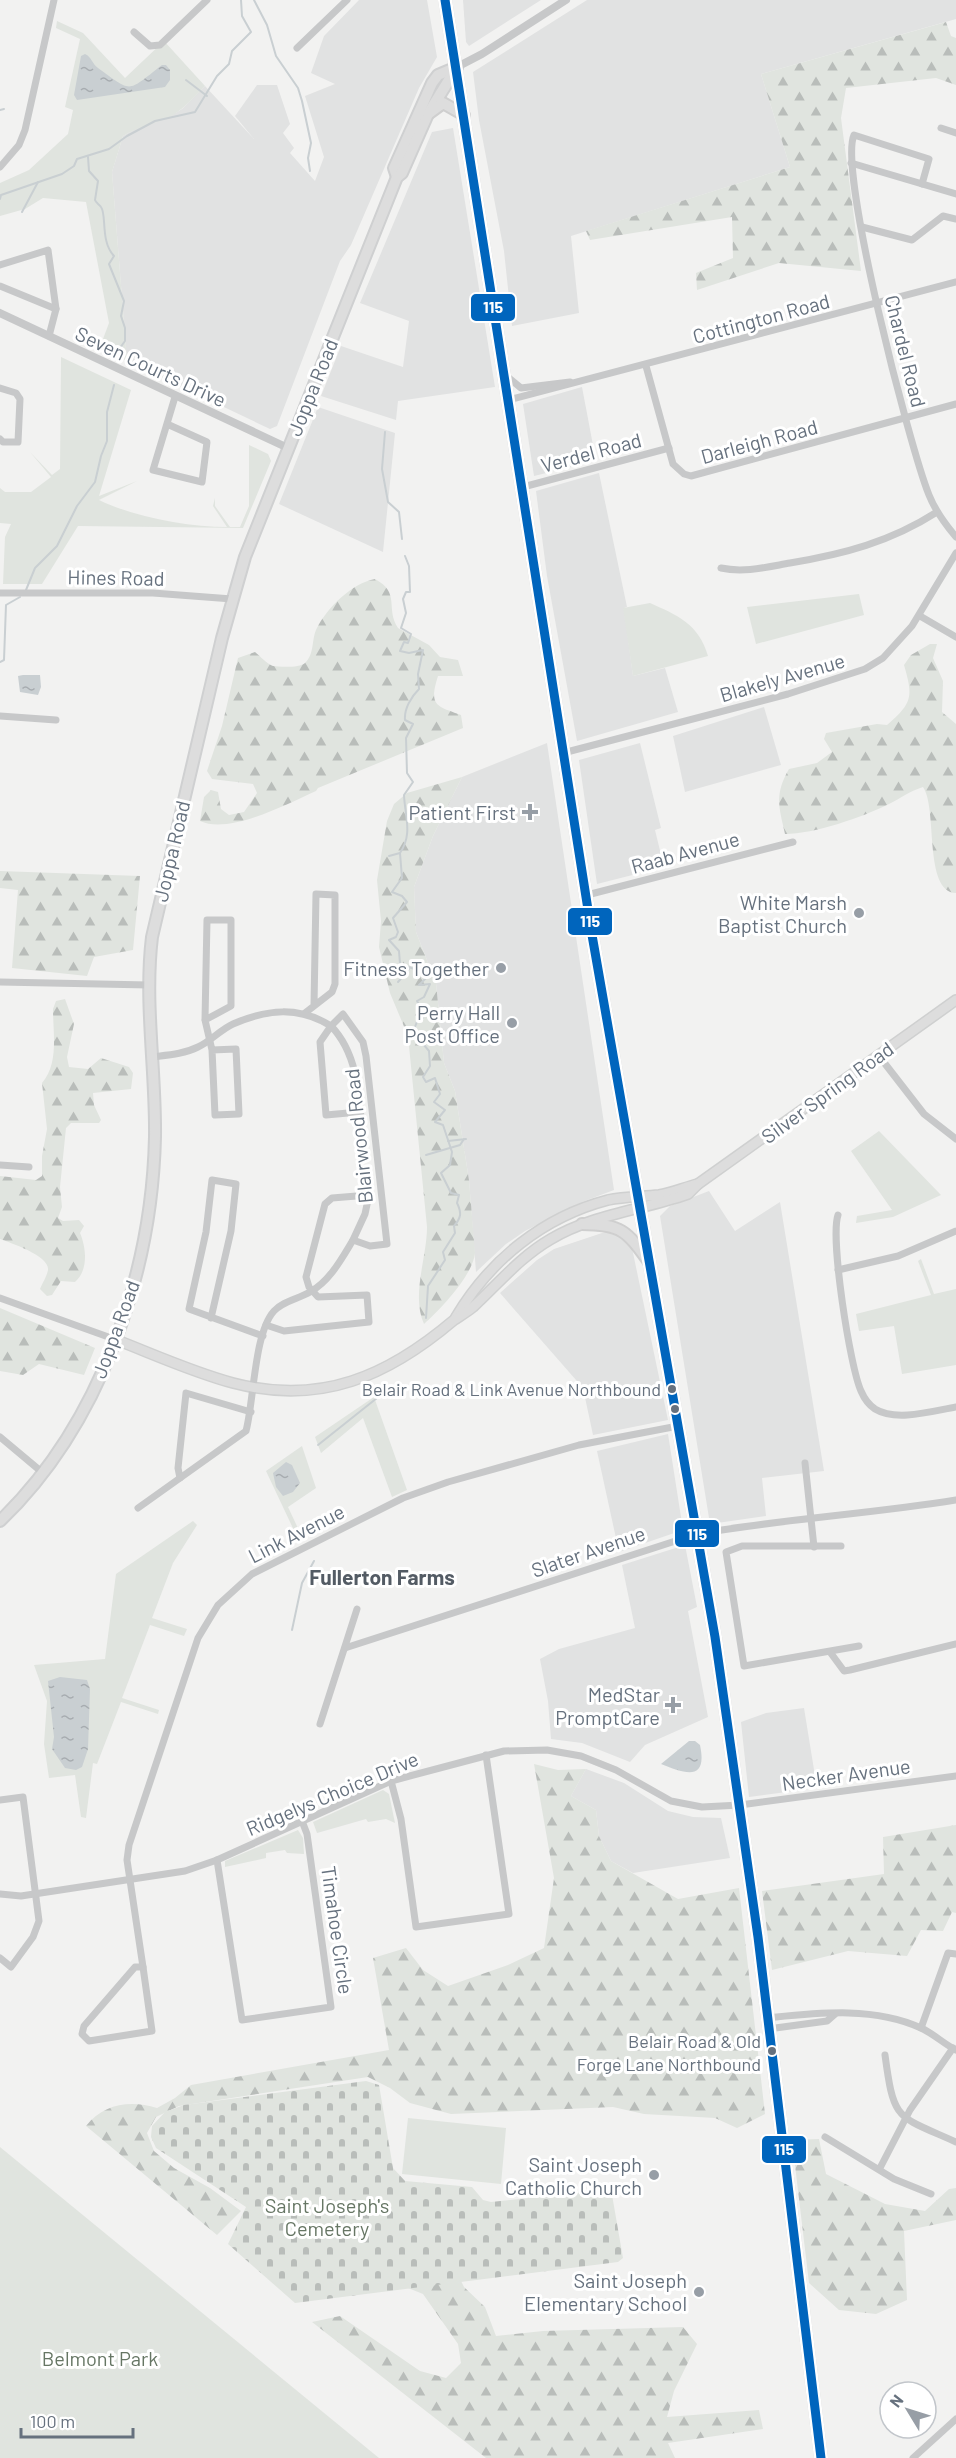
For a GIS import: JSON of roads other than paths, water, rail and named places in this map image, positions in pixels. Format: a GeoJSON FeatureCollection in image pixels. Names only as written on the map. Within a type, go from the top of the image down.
{"type":"FeatureCollection","features":[{"type":"Feature","properties":{"kind":"main road"},"geometry":{"type":"LineString","coordinates":[[445,0],[563,753],[714,1627],[740,1805],[821,2458]]}},
{"type":"Feature","properties":{"kind":"main road","name":"Joppa Road"},"geometry":{"type":"LineString","coordinates":[[0,1521],[43,1473],[76,1422],[114,1339],[134,1278],[149,1201],[154,1140],[148,985],[156,914],[232,599],[250,542],[397,177],[402,173],[428,114],[457,66]]}},
{"type":"Feature","properties":{"kind":"main road","name":"Joppa Road"},"geometry":{"type":"LineString","coordinates":[[397,177],[394,168],[426,93],[438,75],[457,66]]}},
{"type":"Feature","properties":{"kind":"main road"},"geometry":{"type":"LineString","coordinates":[[428,114],[443,104],[464,115]]}},
{"type":"Feature","properties":{"kind":"main road","name":"Silver Spring Road"},"geometry":{"type":"LineString","coordinates":[[114,1339],[200,1372],[254,1387],[309,1389],[364,1378],[411,1355],[472,1308],[533,1250],[582,1224],[688,1194],[698,1184],[956,1000]]}},
{"type":"Feature","properties":{"kind":"main road","name":"Silver Spring Road"},"geometry":{"type":"LineString","coordinates":[[455,1320],[488,1274],[518,1244],[536,1232],[586,1208],[610,1200],[660,1195],[698,1184]]}},
{"type":"Feature","properties":{"kind":"main road"},"geometry":{"type":"LineString","coordinates":[[582,1224],[616,1226],[632,1239],[650,1264]]}},
{"type":"Feature","properties":{"kind":"street"},"geometry":{"type":"LineString","coordinates":[[0,167],[19,145],[25,130],[54,0]]}},
{"type":"Feature","properties":{"kind":"street"},"geometry":{"type":"LineString","coordinates":[[134,32],[150,46],[160,45],[207,0]]}},
{"type":"Feature","properties":{"kind":"street"},"geometry":{"type":"LineString","coordinates":[[297,48],[347,0]]}},
{"type":"Feature","properties":{"kind":"street"},"geometry":{"type":"LineString","coordinates":[[457,66],[482,54],[566,0]]}},
{"type":"Feature","properties":{"kind":"street"},"geometry":{"type":"LineString","coordinates":[[941,128],[956,133]]}},
{"type":"Feature","properties":{"kind":"street","name":"Chardel Road"},"geometry":{"type":"LineString","coordinates":[[922,184],[929,159],[854,135],[850,150],[851,163],[877,304],[923,478],[937,512],[956,537]]}},
{"type":"Feature","properties":{"kind":"street"},"geometry":{"type":"LineString","coordinates":[[851,163],[956,194]]}},
{"type":"Feature","properties":{"kind":"street"},"geometry":{"type":"LineString","coordinates":[[862,227],[912,240],[943,216],[956,219]]}},
{"type":"Feature","properties":{"kind":"street"},"geometry":{"type":"LineString","coordinates":[[0,265],[48,250],[56,309],[49,336]]}},
{"type":"Feature","properties":{"kind":"street","name":"Cottington Road"},"geometry":{"type":"LineString","coordinates":[[504,374],[521,388],[573,382],[646,366],[956,282]]}},
{"type":"Feature","properties":{"kind":"street"},"geometry":{"type":"LineString","coordinates":[[0,286],[56,309]]}},
{"type":"Feature","properties":{"kind":"street","name":"Seven Courts Drive"},"geometry":{"type":"LineString","coordinates":[[0,313],[288,448]]}},
{"type":"Feature","properties":{"kind":"street","name":"Darleigh Road"},"geometry":{"type":"LineString","coordinates":[[646,366],[677,470],[691,476],[956,404]]}},
{"type":"Feature","properties":{"kind":"street","name":"Cottington Road"},"geometry":{"type":"LineString","coordinates":[[508,400],[561,388],[573,382]]}},
{"type":"Feature","properties":{"kind":"street"},"geometry":{"type":"LineString","coordinates":[[0,388],[12,389],[16,393],[20,410],[18,442],[0,440]]}},
{"type":"Feature","properties":{"kind":"street"},"geometry":{"type":"LineString","coordinates":[[167,424],[207,442],[202,482],[153,470],[175,397]]}},
{"type":"Feature","properties":{"kind":"street","name":"Verdel Road"},"geometry":{"type":"LineString","coordinates":[[523,487],[669,448]]}},
{"type":"Feature","properties":{"kind":"street"},"geometry":{"type":"LineString","coordinates":[[721,568],[752,570],[853,551],[890,538],[937,512]]}},
{"type":"Feature","properties":{"kind":"street","name":"Blakely Avenue"},"geometry":{"type":"LineString","coordinates":[[563,753],[854,674],[883,658],[920,616],[944,569],[956,553]]}},
{"type":"Feature","properties":{"kind":"street","name":"Hines Road"},"geometry":{"type":"LineString","coordinates":[[0,593],[153,593],[232,599]]}},
{"type":"Feature","properties":{"kind":"street"},"geometry":{"type":"LineString","coordinates":[[920,616],[956,637]]}},
{"type":"Feature","properties":{"kind":"street"},"geometry":{"type":"LineString","coordinates":[[0,716],[56,720]]}},
{"type":"Feature","properties":{"kind":"street","name":"Raab Avenue"},"geometry":{"type":"LineString","coordinates":[[587,896],[793,842]]}},
{"type":"Feature","properties":{"kind":"street"},"geometry":{"type":"LineString","coordinates":[[305,1013],[332,992],[335,984],[335,895],[316,894],[314,1005]]}},
{"type":"Feature","properties":{"kind":"street"},"geometry":{"type":"LineString","coordinates":[[205,1020],[231,1006],[231,920],[207,920],[205,1020],[212,1050],[215,1115],[239,1114],[236,1049],[212,1050]]}},
{"type":"Feature","properties":{"kind":"street"},"geometry":{"type":"LineString","coordinates":[[0,982],[148,985]]}},
{"type":"Feature","properties":{"kind":"street"},"geometry":{"type":"LineString","coordinates":[[152,1057],[183,1053],[233,1024],[249,1018],[287,1011],[305,1013],[331,1026],[349,1050],[364,1150]]}},
{"type":"Feature","properties":{"kind":"street","name":"Blairwood Road"},"geometry":{"type":"LineString","coordinates":[[331,1026],[344,1014],[363,1042],[387,1245],[370,1246],[353,1240]]}},
{"type":"Feature","properties":{"kind":"street"},"geometry":{"type":"LineString","coordinates":[[331,1026],[320,1042],[326,1115],[359,1112]]}},
{"type":"Feature","properties":{"kind":"street"},"geometry":{"type":"LineString","coordinates":[[879,1056],[917,1106],[956,1139]]}},
{"type":"Feature","properties":{"kind":"street"},"geometry":{"type":"LineString","coordinates":[[0,1165],[29,1167]]}},
{"type":"Feature","properties":{"kind":"street"},"geometry":{"type":"LineString","coordinates":[[211,1318],[231,1231],[236,1184],[212,1180],[206,1232],[189,1309],[211,1318],[262,1336]]}},
{"type":"Feature","properties":{"kind":"street"},"geometry":{"type":"LineString","coordinates":[[138,1508],[246,1431],[262,1336],[266,1325],[279,1306],[312,1291],[330,1275],[353,1240],[365,1214],[369,1195],[332,1198],[325,1204],[306,1277],[312,1291],[323,1298],[367,1295],[369,1322],[284,1331],[266,1325]]}},
{"type":"Feature","properties":{"kind":"street"},"geometry":{"type":"LineString","coordinates":[[838,1215],[835,1233],[838,1270],[860,1389],[875,1409],[896,1414],[956,1407]]}},
{"type":"Feature","properties":{"kind":"street"},"geometry":{"type":"LineString","coordinates":[[838,1270],[898,1256],[956,1231]]}},
{"type":"Feature","properties":{"kind":"street"},"geometry":{"type":"LineString","coordinates":[[0,1298],[114,1339]]}},
{"type":"Feature","properties":{"kind":"street"},"geometry":{"type":"LineString","coordinates":[[180,1478],[178,1468],[186,1393],[251,1412]]}},
{"type":"Feature","properties":{"kind":"street","name":"Link Avenue"},"geometry":{"type":"LineString","coordinates":[[142,1967],[135,1967],[121,1981],[84,2026],[82,2034],[85,2038],[93,2041],[152,2031],[127,1860],[129,1845],[188,1664],[209,1617],[234,1587],[270,1563],[417,1492],[579,1444],[678,1426]]}},
{"type":"Feature","properties":{"kind":"street"},"geometry":{"type":"LineString","coordinates":[[0,1437],[43,1473]]}},
{"type":"Feature","properties":{"kind":"street"},"geometry":{"type":"LineString","coordinates":[[805,1463],[814,1547]]}},
{"type":"Feature","properties":{"kind":"street","name":"Slater Avenue"},"geometry":{"type":"LineString","coordinates":[[345,1648],[697,1534],[754,1524],[812,1519],[956,1500]]}},
{"type":"Feature","properties":{"kind":"street"},"geometry":{"type":"LineString","coordinates":[[841,1546],[742,1546],[726,1552],[744,1666],[859,1646]]}},
{"type":"Feature","properties":{"kind":"street"},"geometry":{"type":"LineString","coordinates":[[320,1724],[357,1609]]}},
{"type":"Feature","properties":{"kind":"street"},"geometry":{"type":"LineString","coordinates":[[830,1652],[844,1671],[956,1644]]}},
{"type":"Feature","properties":{"kind":"street","name":"Ridgelys Choice Drive"},"geometry":{"type":"LineString","coordinates":[[0,1894],[37,1893],[185,1871],[217,1860],[391,1781],[486,1755],[521,1749],[563,1752],[598,1761],[677,1804],[702,1807],[740,1805]]}},
{"type":"Feature","properties":{"kind":"street"},"geometry":{"type":"LineString","coordinates":[[391,1781],[401,1819],[416,1927],[509,1914],[486,1755]]}},
{"type":"Feature","properties":{"kind":"street","name":"Necker Avenue"},"geometry":{"type":"LineString","coordinates":[[740,1805],[956,1776]]}},
{"type":"Feature","properties":{"kind":"street"},"geometry":{"type":"LineString","coordinates":[[0,1800],[23,1797],[39,1921],[33,1937],[11,1967],[0,1958]]}},
{"type":"Feature","properties":{"kind":"street","name":"Timahoe Circle"},"geometry":{"type":"LineString","coordinates":[[217,1860],[242,2020],[332,2007],[309,1845],[302,1821]]}},
{"type":"Feature","properties":{"kind":"street"},"geometry":{"type":"LineString","coordinates":[[921,2028],[948,1953],[956,1954]]}},
{"type":"Feature","properties":{"kind":"street"},"geometry":{"type":"LineString","coordinates":[[767,2024],[827,2021],[835,2014],[884,2016],[921,2028],[954,2049],[905,2119],[880,2168]]}},
{"type":"Feature","properties":{"kind":"street"},"geometry":{"type":"LineString","coordinates":[[885,2055],[890,2097],[898,2112],[905,2119],[956,2142]]}},
{"type":"Feature","properties":{"kind":"street"},"geometry":{"type":"LineString","coordinates":[[825,2137],[880,2168],[894,2179],[931,2194]]}},
{"type":"Feature","properties":{"kind":"street"},"geometry":{"type":"LineString","coordinates":[[913,2458],[956,2419]]}},
{"type":"Feature","properties":{"kind":"water"},"geometry":{"type":"Polygon","coordinates":[[[85,54],[94,65],[124,85],[135,85],[162,65],[166,65],[170,70],[170,80],[165,87],[77,100],[74,95],[81,56],[85,54]]]}},
{"type":"Feature","properties":{"kind":"water"},"geometry":{"type":"Polygon","coordinates":[[[40,675],[41,687],[38,695],[20,692],[18,676],[40,675]]]}},
{"type":"Feature","properties":{"kind":"water"},"geometry":{"type":"Polygon","coordinates":[[[286,1462],[292,1465],[300,1483],[293,1492],[283,1496],[276,1487],[273,1473],[286,1462]]]}},
{"type":"Feature","properties":{"kind":"water"},"geometry":{"type":"Polygon","coordinates":[[[60,1677],[87,1680],[90,1689],[88,1749],[82,1767],[76,1770],[65,1768],[52,1749],[54,1737],[48,1681],[60,1677]]]}},
{"type":"Feature","properties":{"kind":"water"},"geometry":{"type":"Polygon","coordinates":[[[689,1741],[695,1741],[700,1745],[702,1757],[701,1765],[697,1770],[686,1772],[661,1764],[689,1741]]]}},
{"type":"Feature","properties":{"kind":"waterway"},"geometry":{"type":"LineString","coordinates":[[0,199],[1,195],[62,174],[74,166],[77,159],[109,149],[155,121],[195,112],[217,76],[229,64],[232,51],[251,32],[242,16],[241,0]]}},
{"type":"Feature","properties":{"kind":"waterway"},"geometry":{"type":"LineString","coordinates":[[254,0],[267,25],[276,56],[298,88],[311,143],[308,158],[310,171]]}},
{"type":"Feature","properties":{"kind":"waterway"},"geometry":{"type":"LineString","coordinates":[[186,80],[207,96]]}},
{"type":"Feature","properties":{"kind":"waterway"},"geometry":{"type":"LineString","coordinates":[[0,110],[4,109]]}},
{"type":"Feature","properties":{"kind":"waterway"},"geometry":{"type":"LineString","coordinates":[[88,157],[89,171],[98,181],[95,200],[103,211],[105,236],[114,256],[109,264],[124,301],[121,316],[125,328],[125,341],[117,352]]}},
{"type":"Feature","properties":{"kind":"waterway"},"geometry":{"type":"LineString","coordinates":[[22,212],[38,182]]}},
{"type":"Feature","properties":{"kind":"waterway"},"geometry":{"type":"LineString","coordinates":[[26,590],[35,568],[57,546],[77,506],[95,482],[107,441],[107,412],[114,385]]}},
{"type":"Feature","properties":{"kind":"waterway"},"geometry":{"type":"LineString","coordinates":[[385,432],[382,469],[388,502],[399,512],[402,539]]}},
{"type":"Feature","properties":{"kind":"waterway"},"geometry":{"type":"LineString","coordinates":[[405,556],[409,566],[410,592],[406,592],[403,599],[406,613],[401,628],[411,634],[408,643],[404,642],[400,651],[409,653],[423,650],[418,674],[419,689],[409,703],[405,716],[405,720],[413,724],[406,738],[407,773],[413,782],[404,795],[407,832],[400,853],[402,878],[392,892],[402,896],[407,902],[393,918],[398,932],[396,937],[389,940],[399,951],[400,964],[423,972],[426,978],[419,985],[430,984],[424,997],[417,1001],[425,1015],[422,1019],[418,1019],[413,1032],[429,1051],[430,1066],[423,1077],[426,1082],[435,1078],[440,1094],[434,1102],[445,1110],[435,1122],[443,1125],[452,1152],[450,1165],[441,1173],[451,1193],[459,1195],[457,1203],[460,1213],[454,1226],[455,1233],[443,1252],[445,1260],[428,1286],[426,1318]]}},
{"type":"Feature","properties":{"kind":"waterway"},"geometry":{"type":"LineString","coordinates":[[0,662],[4,660],[6,605],[20,597]]}},
{"type":"Feature","properties":{"kind":"waterway"},"geometry":{"type":"LineString","coordinates":[[389,856],[400,853]]}},
{"type":"Feature","properties":{"kind":"waterway"},"geometry":{"type":"LineString","coordinates":[[398,982],[409,969]]}},
{"type":"Feature","properties":{"kind":"waterway"},"geometry":{"type":"LineString","coordinates":[[426,1155],[460,1145],[464,1139]]}},
{"type":"Feature","properties":{"kind":"waterway"},"geometry":{"type":"LineString","coordinates":[[448,1141],[466,1139]]}},
{"type":"Feature","properties":{"kind":"waterway"},"geometry":{"type":"LineString","coordinates":[[318,1445],[382,1394]]}},
{"type":"Feature","properties":{"kind":"waterway"},"geometry":{"type":"LineString","coordinates":[[292,1630],[302,1583],[314,1561]]}},
{"type":"Feature","properties":{"kind":"place","name":"Patient First"},"geometry":{"type":"Point","coordinates":[530,812]}},
{"type":"Feature","properties":{"kind":"place","name":"White Marsh Baptist Church"},"geometry":{"type":"Point","coordinates":[859,913]}},
{"type":"Feature","properties":{"kind":"place","name":"Fitness Together"},"geometry":{"type":"Point","coordinates":[501,968]}},
{"type":"Feature","properties":{"kind":"place","name":"Perry Hall Post Office"},"geometry":{"type":"Point","coordinates":[512,1023]}},
{"type":"Feature","properties":{"kind":"place","name":"Belair Road & Link Avenue Northbound"},"geometry":{"type":"Point","coordinates":[672,1389]}},
{"type":"Feature","properties":{"kind":"place","name":"MedStar PromptCare"},"geometry":{"type":"Point","coordinates":[673,1705]}},
{"type":"Feature","properties":{"kind":"place","name":"Belair Road & Old Forge Lane Northbound"},"geometry":{"type":"Point","coordinates":[772,2051]}},
{"type":"Feature","properties":{"kind":"place","name":"Saint Joseph Catholic Church"},"geometry":{"type":"Point","coordinates":[654,2175]}},
{"type":"Feature","properties":{"kind":"place","name":"Saint Joseph Elementary School"},"geometry":{"type":"Point","coordinates":[699,2292]}},
{"type":"Feature","properties":{"kind":"district","name":"Fullerton Farms"},"geometry":{"type":"Point","coordinates":[382,1576]}},
{"type":"Feature","properties":{"kind":"park label","name":"Saint Joseph's Cemetery"},"geometry":{"type":"Point","coordinates":[327,2216]}},
{"type":"Feature","properties":{"kind":"park label","name":"Belmont Park"},"geometry":{"type":"Point","coordinates":[100,2358]}}]}
